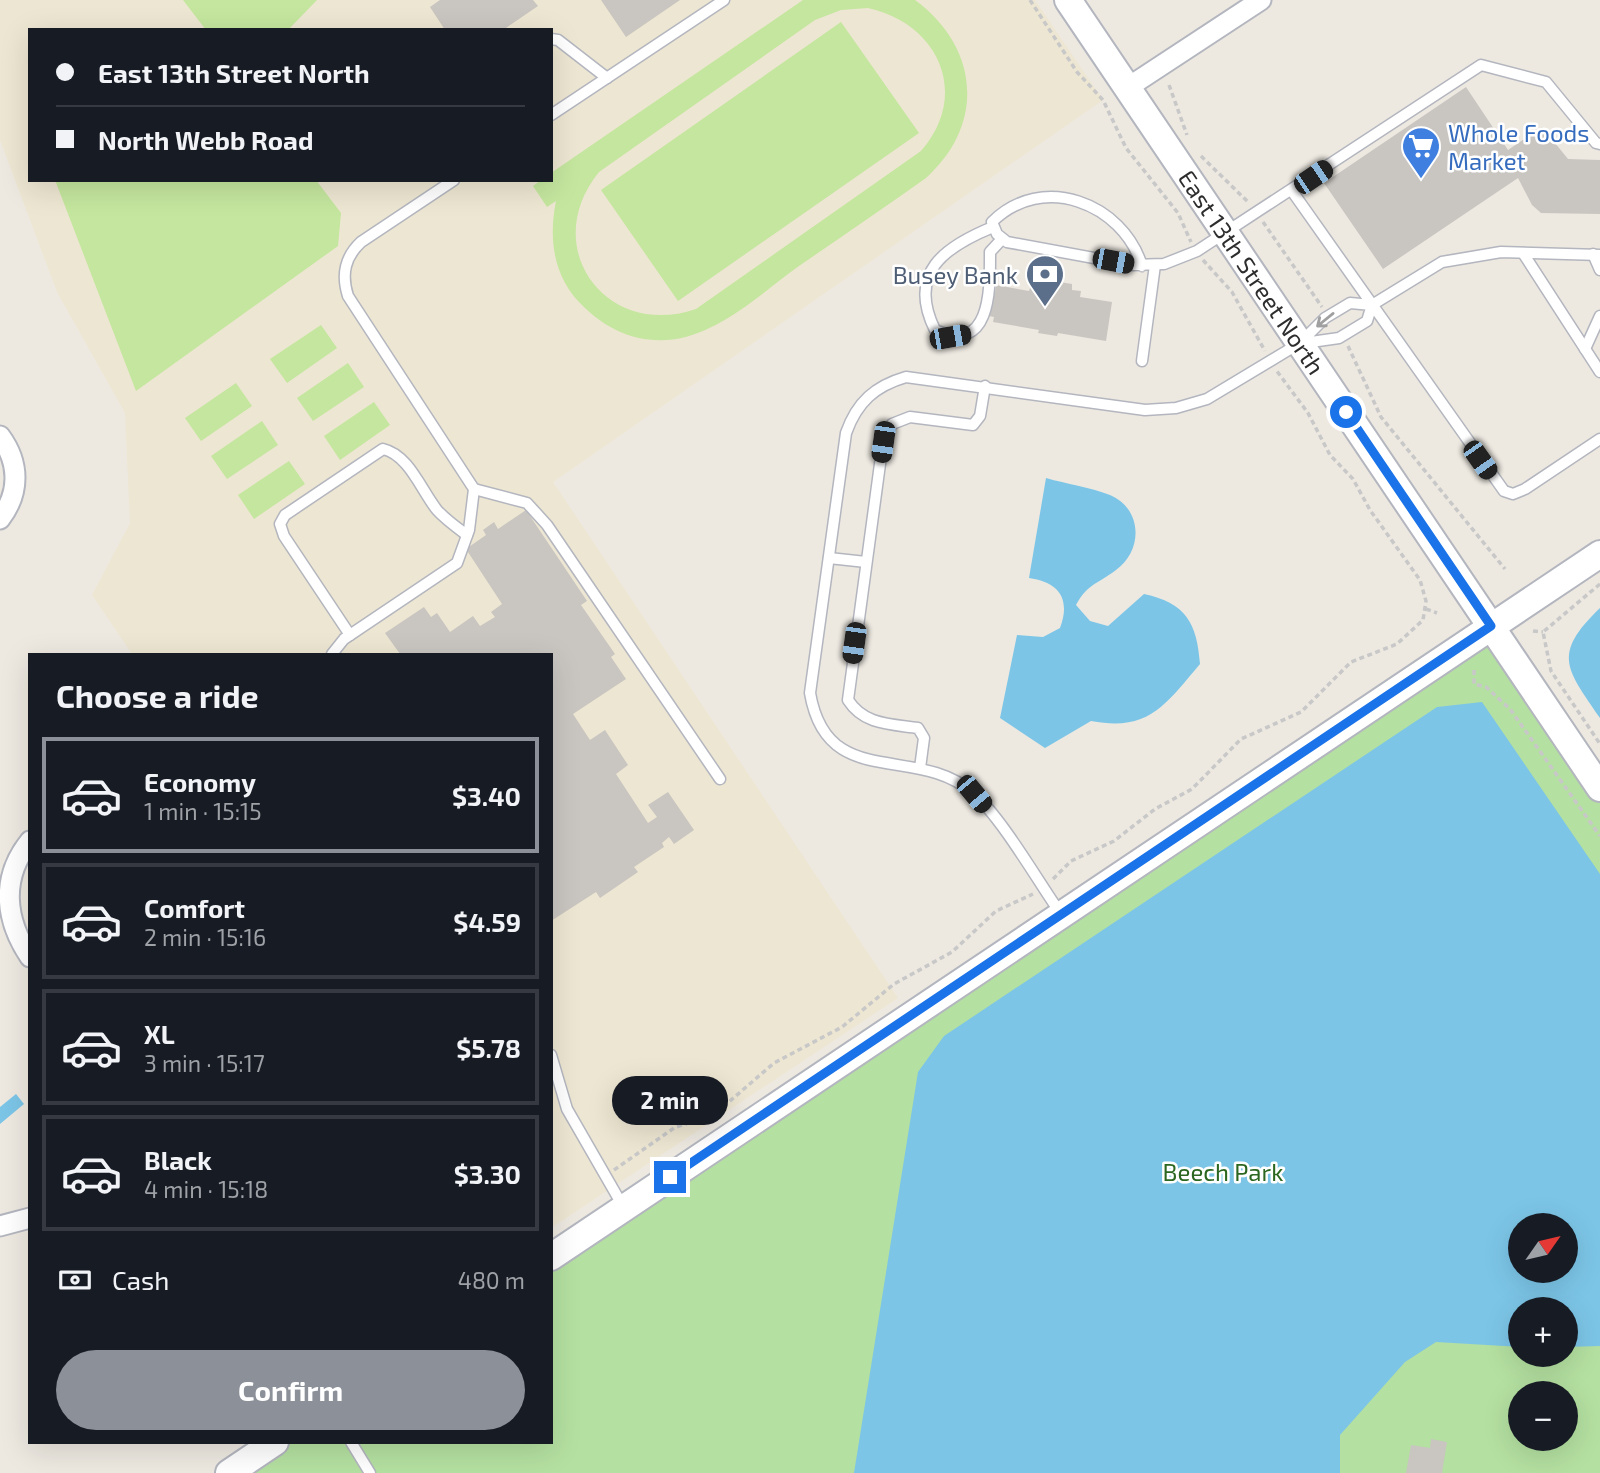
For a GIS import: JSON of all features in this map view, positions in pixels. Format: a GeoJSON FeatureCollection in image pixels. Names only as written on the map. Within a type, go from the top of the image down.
{"type":"FeatureCollection","features":[{"type":"Feature","properties":{"kind":"main road","name":"East 13th Street North"},"geometry":{"type":"LineString","coordinates":[[1068,0],[1600,788]]}},
{"type":"Feature","properties":{"kind":"main road"},"geometry":{"type":"LineString","coordinates":[[553,1255],[1600,554]]}},
{"type":"Feature","properties":{"kind":"main road"},"geometry":{"type":"LineString","coordinates":[[229,1473],[272,1444]]}},
{"type":"Feature","properties":{"kind":"street"},"geometry":{"type":"LineString","coordinates":[[1128,88],[1261,0]]}},
{"type":"Feature","properties":{"kind":"street"},"geometry":{"type":"LineString","coordinates":[[0,436],[16,465],[11,505],[0,519]]}},
{"type":"Feature","properties":{"kind":"street"},"geometry":{"type":"LineString","coordinates":[[28,843],[4,892],[14,933],[28,954]]}},
{"type":"Feature","properties":{"kind":"street"},"geometry":{"type":"LineString","coordinates":[[0,1226],[28,1219]]}},
{"type":"Feature","properties":{"kind":"lane"},"geometry":{"type":"LineString","coordinates":[[553,114],[723,0]]}},
{"type":"Feature","properties":{"kind":"lane"},"geometry":{"type":"LineString","coordinates":[[553,39],[558,40],[607,78]]}},
{"type":"Feature","properties":{"kind":"lane"},"geometry":{"type":"LineString","coordinates":[[993,228],[1002,239],[1142,266],[1155,265],[1197,251],[1481,65],[1546,82],[1596,144],[1600,144]]}},
{"type":"Feature","properties":{"kind":"lane"},"geometry":{"type":"LineString","coordinates":[[333,653],[350,635],[457,563],[467,535],[474,489],[348,296],[344,283],[350,252],[451,182]]}},
{"type":"Feature","properties":{"kind":"lane"},"geometry":{"type":"LineString","coordinates":[[1292,191],[1504,491],[1513,494],[1525,489],[1600,439]]}},
{"type":"Feature","properties":{"kind":"lane"},"geometry":{"type":"LineString","coordinates":[[993,228],[995,219],[1027,199],[1039,197],[1075,201],[1106,213],[1123,228],[1134,243],[1142,266]]}},
{"type":"Feature","properties":{"kind":"lane"},"geometry":{"type":"LineString","coordinates":[[993,228],[959,241],[939,258],[929,272],[926,295],[928,316],[935,330],[950,337],[969,333],[985,315],[990,292],[990,252],[1002,239]]}},
{"type":"Feature","properties":{"kind":"lane"},"geometry":{"type":"LineString","coordinates":[[1060,914],[974,794],[951,777],[920,768],[880,763],[840,751],[819,727],[810,693],[846,433],[851,417],[868,394],[889,382],[906,377],[1155,410],[1207,399],[1300,343],[1325,318],[1350,303],[1372,305],[1442,262],[1501,252],[1596,255],[1600,270]]}},
{"type":"Feature","properties":{"kind":"lane"},"geometry":{"type":"LineString","coordinates":[[1523,253],[1600,372]]}},
{"type":"Feature","properties":{"kind":"lane"},"geometry":{"type":"LineString","coordinates":[[1142,361],[1155,265]]}},
{"type":"Feature","properties":{"kind":"lane"},"geometry":{"type":"LineString","coordinates":[[1300,343],[1339,338],[1367,321],[1372,305]]}},
{"type":"Feature","properties":{"kind":"lane"},"geometry":{"type":"LineString","coordinates":[[1585,349],[1600,316]]}},
{"type":"Feature","properties":{"kind":"lane"},"geometry":{"type":"LineString","coordinates":[[920,768],[924,738],[918,728],[873,722],[856,713],[848,700],[883,442],[892,424],[910,417],[973,425],[980,416],[985,386]]}},
{"type":"Feature","properties":{"kind":"lane"},"geometry":{"type":"LineString","coordinates":[[350,635],[284,536],[280,524],[285,515],[383,449],[400,457],[436,508],[449,523],[467,535]]}},
{"type":"Feature","properties":{"kind":"lane"},"geometry":{"type":"LineString","coordinates":[[474,489],[527,503],[547,525],[720,779]]}},
{"type":"Feature","properties":{"kind":"lane"},"geometry":{"type":"LineString","coordinates":[[829,558],[866,562]]}},
{"type":"Feature","properties":{"kind":"lane"},"geometry":{"type":"LineString","coordinates":[[553,1062],[567,1109],[624,1208]]}},
{"type":"Feature","properties":{"kind":"lane"},"geometry":{"type":"LineString","coordinates":[[352,1444],[370,1473]]}},
{"type":"Feature","properties":{"kind":"path"},"geometry":{"type":"LineString","coordinates":[[604,1176],[674,1128],[716,1113],[774,1063],[842,1027],[894,985],[951,952],[996,911],[1007,904],[1018,903],[1043,888],[1071,861],[1114,841],[1146,814],[1192,789],[1241,739],[1301,712],[1351,662],[1386,649],[1410,635],[1423,620],[1426,609],[1420,580],[1370,510],[1353,479],[1330,455],[1308,413],[1271,361],[1232,292],[1197,251],[1178,214],[1126,148],[1103,100],[1077,72],[1030,0]]}},
{"type":"Feature","properties":{"kind":"path"},"geometry":{"type":"LineString","coordinates":[[1533,631],[1543,632],[1600,584]]}},
{"type":"Feature","properties":{"kind":"path"},"geometry":{"type":"LineString","coordinates":[[1426,609],[1437,612]]}},
{"type":"Feature","properties":{"kind":"path"},"geometry":{"type":"LineString","coordinates":[[1543,632],[1551,671],[1600,744]]}},
{"type":"Feature","properties":{"kind":"path"},"geometry":{"type":"LineString","coordinates":[[1474,670],[1474,684],[1486,687],[1510,709],[1600,836]]}},
{"type":"Feature","properties":{"kind":"shaded area"},"geometry":{"type":"Polygon","coordinates":[[[0,0],[1035,0],[1103,100],[553,482],[898,998],[553,1227],[553,653],[131,653],[92,595],[130,523],[125,413],[57,292],[0,140],[0,0]]]}},
{"type":"Feature","properties":{"kind":"green space"},"geometry":{"type":"Polygon","coordinates":[[[183,0],[317,0],[290,28],[204,28],[183,0]]]}},
{"type":"Feature","properties":{"kind":"green space"},"geometry":{"type":"Polygon","coordinates":[[[803,0],[915,0],[936,19],[952,40],[962,63],[967,86],[966,110],[959,134],[945,157],[926,178],[737,312],[720,323],[684,337],[655,340],[622,333],[585,308],[566,285],[556,259],[553,231],[556,201],[547,207],[533,186],[538,182],[553,182],[553,172],[803,0]],[[868,8],[841,10],[815,20],[599,172],[582,201],[576,229],[579,256],[591,280],[610,299],[634,311],[663,315],[696,309],[921,151],[936,129],[944,107],[945,85],[940,64],[929,45],[913,29],[892,16],[868,8]]]}},
{"type":"Feature","properties":{"kind":"green space"},"geometry":{"type":"Polygon","coordinates":[[[841,22],[919,133],[678,301],[601,190],[841,22]]]}},
{"type":"Feature","properties":{"kind":"green space"},"geometry":{"type":"Polygon","coordinates":[[[56,182],[318,182],[341,213],[338,246],[136,391],[56,182]]]}},
{"type":"Feature","properties":{"kind":"green space"},"geometry":{"type":"Polygon","coordinates":[[[321,325],[337,348],[287,383],[270,359],[321,325]]]}},
{"type":"Feature","properties":{"kind":"green space"},"geometry":{"type":"Polygon","coordinates":[[[348,363],[364,387],[313,421],[297,398],[348,363]]]}},
{"type":"Feature","properties":{"kind":"green space"},"geometry":{"type":"Polygon","coordinates":[[[236,383],[252,406],[201,441],[185,418],[236,383]]]}},
{"type":"Feature","properties":{"kind":"green space"},"geometry":{"type":"Polygon","coordinates":[[[374,402],[390,425],[340,460],[324,436],[374,402]]]}},
{"type":"Feature","properties":{"kind":"green space"},"geometry":{"type":"Polygon","coordinates":[[[262,421],[278,445],[227,479],[211,456],[262,421]]]}},
{"type":"Feature","properties":{"kind":"green space"},"geometry":{"type":"Polygon","coordinates":[[[289,461],[305,484],[254,519],[238,495],[289,461]]]}},
{"type":"Feature","properties":{"kind":"green space","name":"Beech Park"},"geometry":{"type":"Polygon","coordinates":[[[1491,627],[1600,788],[1600,1473],[235,1473],[278,1444],[553,1444],[553,1259],[1491,627]]]}},
{"type":"Feature","properties":{"kind":"water"},"geometry":{"type":"Polygon","coordinates":[[[1046,478],[1110,495],[1121,501],[1134,520],[1135,542],[1125,562],[1089,588],[1076,605],[1090,621],[1108,626],[1144,594],[1170,603],[1187,617],[1192,626],[1200,664],[1165,703],[1142,719],[1111,723],[1091,721],[1045,748],[1000,718],[1017,635],[1043,637],[1060,628],[1063,618],[1063,600],[1055,588],[1048,583],[1029,578],[1046,478]]]}},
{"type":"Feature","properties":{"kind":"water"},"geometry":{"type":"Polygon","coordinates":[[[1600,608],[1600,718],[1579,687],[1569,662],[1575,638],[1600,608]]]}},
{"type":"Feature","properties":{"kind":"water","name":"Beech Park"},"geometry":{"type":"Polygon","coordinates":[[[1482,702],[1600,874],[1600,1346],[1578,1347],[1578,1297],[1508,1297],[1508,1346],[1436,1342],[1405,1362],[1340,1435],[1340,1473],[854,1473],[918,1072],[944,1036],[1437,707],[1482,702]]]}},
{"type":"Feature","properties":{"kind":"water"},"geometry":{"type":"Polygon","coordinates":[[[16,1094],[24,1104],[0,1124],[0,1107],[16,1094]]]}},
{"type":"Feature","properties":{"kind":"building"},"geometry":{"type":"Polygon","coordinates":[[[440,0],[533,0],[538,6],[506,28],[444,28],[430,7],[440,0]]]}},
{"type":"Feature","properties":{"kind":"building"},"geometry":{"type":"Polygon","coordinates":[[[601,0],[680,0],[626,37],[601,0]]]}},
{"type":"Feature","properties":{"kind":"building","name":"Whole Foods Market"},"geometry":{"type":"Polygon","coordinates":[[[1466,87],[1508,150],[1542,127],[1568,159],[1600,160],[1600,214],[1541,213],[1532,205],[1518,178],[1383,269],[1324,183],[1466,87]]]}},
{"type":"Feature","properties":{"kind":"building","name":"Busey Bank"},"geometry":{"type":"Polygon","coordinates":[[[1041,279],[1072,284],[1072,290],[1081,291],[1080,297],[1112,302],[1106,341],[1058,333],[1057,336],[1038,333],[1039,330],[993,322],[994,317],[979,314],[983,291],[995,293],[996,285],[1029,291],[1031,285],[1040,286],[1041,279]]]}},
{"type":"Feature","properties":{"kind":"building"},"geometry":{"type":"Polygon","coordinates":[[[526,510],[587,601],[581,605],[615,654],[611,657],[626,679],[573,714],[590,740],[605,730],[628,765],[616,774],[648,823],[657,817],[648,805],[668,792],[694,830],[674,844],[669,837],[662,843],[664,847],[634,867],[638,872],[600,898],[596,892],[553,920],[553,653],[399,653],[385,633],[424,607],[431,617],[437,613],[450,632],[473,616],[480,626],[495,617],[491,612],[502,604],[466,549],[486,535],[483,530],[494,522],[498,529],[526,510]]]}},
{"type":"Feature","properties":{"kind":"building"},"geometry":{"type":"Polygon","coordinates":[[[1431,1439],[1447,1442],[1442,1473],[1406,1473],[1411,1445],[1430,1448],[1431,1439]]]}},
{"type":"Feature","properties":{"kind":"place","name":"Whole Foods Market"},"geometry":{"type":"Point","coordinates":[1421,180]}},
{"type":"Feature","properties":{"kind":"place","name":"Busey Bank"},"geometry":{"type":"Point","coordinates":[1045,308]}},
{"type":"Feature","properties":{"kind":"route"},"geometry":{"type":"LineString","coordinates":[[670,1177],[1491,626],[1346,412]]}}]}
